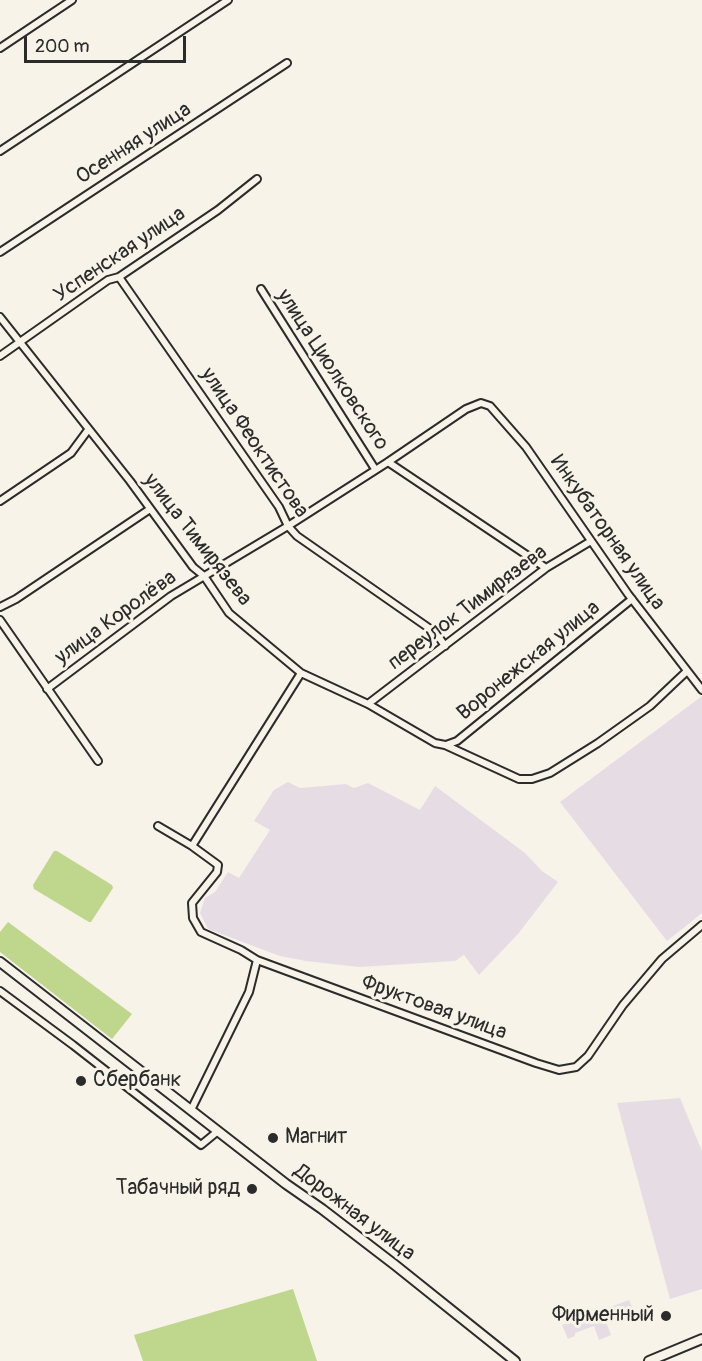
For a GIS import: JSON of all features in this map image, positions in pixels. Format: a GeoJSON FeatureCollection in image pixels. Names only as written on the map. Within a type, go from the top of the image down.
{"type":"FeatureCollection","features":[{"type":"Feature","properties":{"kind":"main road","name":"Дорожная улица"},"geometry":{"type":"LineString","coordinates":[[0,962],[515,1361]]}},
{"type":"Feature","properties":{"kind":"main road"},"geometry":{"type":"LineString","coordinates":[[649,1361],[702,1339]]}},
{"type":"Feature","properties":{"kind":"street"},"geometry":{"type":"LineString","coordinates":[[0,48],[72,0]]}},
{"type":"Feature","properties":{"kind":"street"},"geometry":{"type":"LineString","coordinates":[[0,151],[228,0]]}},
{"type":"Feature","properties":{"kind":"street","name":"Осенняя улица"},"geometry":{"type":"LineString","coordinates":[[0,252],[287,63]]}},
{"type":"Feature","properties":{"kind":"street","name":"Успенская улица"},"geometry":{"type":"LineString","coordinates":[[0,356],[108,280],[119,277],[218,210],[257,179]]}},
{"type":"Feature","properties":{"kind":"street","name":"улица Феоктистова"},"geometry":{"type":"LineString","coordinates":[[119,277],[279,507],[288,526],[297,536],[436,633],[445,646]]}},
{"type":"Feature","properties":{"kind":"street","name":"улица Циолковского"},"geometry":{"type":"LineString","coordinates":[[261,290],[375,469]]}},
{"type":"Feature","properties":{"kind":"street","name":"улица Тимирязева"},"geometry":{"type":"LineString","coordinates":[[0,317],[130,481],[193,567],[204,576],[229,613],[301,673],[368,704],[435,743],[445,745],[519,779],[532,779],[550,773],[607,737],[650,706],[687,671]]}},
{"type":"Feature","properties":{"kind":"street","name":"улица Королёва"},"geometry":{"type":"LineString","coordinates":[[47,689],[171,596],[288,526],[388,462],[466,408],[481,403]]}},
{"type":"Feature","properties":{"kind":"street","name":"Инкубаторная улица"},"geometry":{"type":"LineString","coordinates":[[481,403],[490,406],[526,447],[632,599],[702,690]]}},
{"type":"Feature","properties":{"kind":"street"},"geometry":{"type":"LineString","coordinates":[[0,501],[71,453],[88,430]]}},
{"type":"Feature","properties":{"kind":"street","name":"улица Циолковского"},"geometry":{"type":"LineString","coordinates":[[388,462],[546,568]]}},
{"type":"Feature","properties":{"kind":"street"},"geometry":{"type":"LineString","coordinates":[[0,607],[150,509]]}},
{"type":"Feature","properties":{"kind":"street","name":"переулок Тимирязева"},"geometry":{"type":"LineString","coordinates":[[368,704],[546,568],[591,541]]}},
{"type":"Feature","properties":{"kind":"street","name":"Воронежская улица"},"geometry":{"type":"LineString","coordinates":[[445,745],[457,741],[632,599]]}},
{"type":"Feature","properties":{"kind":"street"},"geometry":{"type":"LineString","coordinates":[[0,620],[98,762]]}},
{"type":"Feature","properties":{"kind":"street"},"geometry":{"type":"LineString","coordinates":[[192,846],[301,673]]}},
{"type":"Feature","properties":{"kind":"street"},"geometry":{"type":"LineString","coordinates":[[158,826],[218,865],[216,872],[192,903],[193,918],[201,932],[257,960],[249,992],[191,1110]]}},
{"type":"Feature","properties":{"kind":"street","name":"Фруктовая улица"},"geometry":{"type":"LineString","coordinates":[[257,960],[559,1070],[576,1067],[588,1056],[623,1005],[662,959],[702,925]]}},
{"type":"Feature","properties":{"kind":"street"},"geometry":{"type":"LineString","coordinates":[[0,992],[73,1045],[201,1145],[218,1131]]}},
{"type":"Feature","properties":{"kind":"shaded area"},"geometry":{"type":"Polygon","coordinates":[[[702,696],[702,913],[667,941],[560,802],[702,696]]]}},
{"type":"Feature","properties":{"kind":"shaded area"},"geometry":{"type":"Polygon","coordinates":[[[288,782],[300,788],[346,784],[354,788],[368,783],[420,810],[435,786],[525,853],[542,871],[558,882],[518,934],[479,975],[464,955],[455,961],[359,967],[280,956],[208,929],[200,913],[205,898],[215,892],[228,872],[239,878],[270,830],[254,821],[274,790],[288,782]]]}},
{"type":"Feature","properties":{"kind":"shaded area"},"geometry":{"type":"Polygon","coordinates":[[[680,1098],[702,1151],[702,1289],[670,1299],[617,1103],[680,1098]]]}},
{"type":"Feature","properties":{"kind":"shaded area"},"geometry":{"type":"Polygon","coordinates":[[[629,1300],[635,1314],[627,1317],[625,1314],[606,1322],[611,1335],[599,1340],[594,1326],[575,1333],[575,1336],[568,1339],[562,1325],[629,1300]]]}},
{"type":"Feature","properties":{"kind":"green space"},"geometry":{"type":"Polygon","coordinates":[[[54,851],[112,885],[113,888],[91,922],[34,889],[33,885],[54,851]]]}},
{"type":"Feature","properties":{"kind":"green space"},"geometry":{"type":"Polygon","coordinates":[[[8,922],[132,1014],[112,1039],[0,952],[0,932],[8,922]]]}},
{"type":"Feature","properties":{"kind":"green space"},"geometry":{"type":"Polygon","coordinates":[[[293,1289],[317,1361],[143,1361],[134,1335],[293,1289]]]}},
{"type":"Feature","properties":{"kind":"place","name":"Сбербанк"},"geometry":{"type":"Point","coordinates":[81,1081]}},
{"type":"Feature","properties":{"kind":"place","name":"Магнит"},"geometry":{"type":"Point","coordinates":[273,1138]}},
{"type":"Feature","properties":{"kind":"place","name":"Табачный ряд"},"geometry":{"type":"Point","coordinates":[252,1189]}},
{"type":"Feature","properties":{"kind":"place","name":"Фирменный"},"geometry":{"type":"Point","coordinates":[666,1316]}}]}
